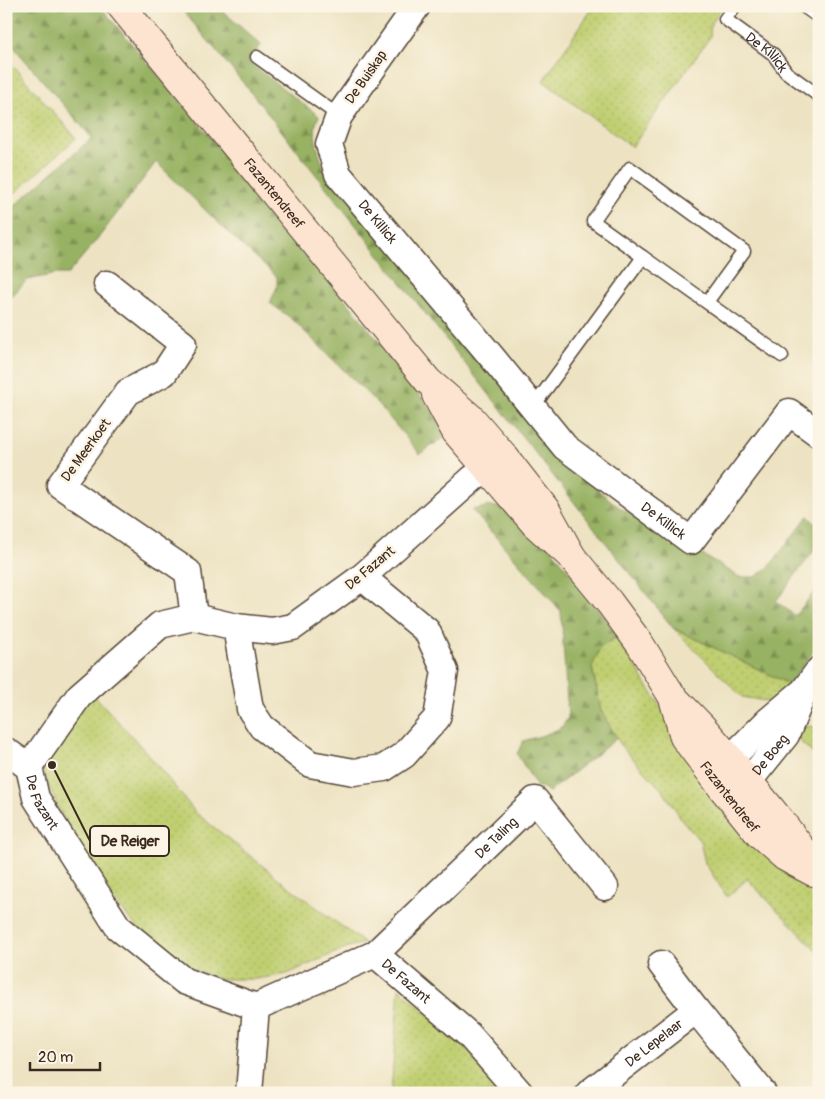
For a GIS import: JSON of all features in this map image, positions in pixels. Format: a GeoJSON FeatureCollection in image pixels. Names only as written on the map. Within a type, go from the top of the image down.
{"type":"FeatureCollection","features":[{"type":"Feature","properties":{"kind":"street","name":"Fazantendreef"},"geometry":{"type":"LineString","coordinates":[[121,6],[428,381],[456,432],[495,462],[546,510],[572,557],[609,602],[672,696],[730,758],[735,785]]}},
{"type":"Feature","properties":{"kind":"street","name":"De Buiskap"},"geometry":{"type":"LineString","coordinates":[[339,116],[417,6]]}},
{"type":"Feature","properties":{"kind":"street","name":"De Killick"},"geometry":{"type":"LineString","coordinates":[[339,116],[330,144],[338,174],[565,447],[691,541],[789,412],[819,434]]}},
{"type":"Feature","properties":{"kind":"street","name":"De Meerkoet"},"geometry":{"type":"LineString","coordinates":[[107,284],[183,344],[164,373],[128,392],[60,485],[188,572],[194,617]]}},
{"type":"Feature","properties":{"kind":"street","name":"De Fazant"},"geometry":{"type":"LineString","coordinates":[[495,462],[362,577],[293,628],[272,631],[236,628],[194,617],[160,625],[79,696],[29,767],[36,798],[118,927],[184,981],[256,1007],[375,954],[469,1035],[520,1093]]}},
{"type":"Feature","properties":{"kind":"street"},"geometry":{"type":"LineString","coordinates":[[236,628],[250,709],[262,727],[310,764],[354,772],[384,768],[404,755],[437,718],[444,671],[427,631],[362,577]]}},
{"type":"Feature","properties":{"kind":"street","name":"De Boeg"},"geometry":{"type":"LineString","coordinates":[[730,758],[812,679]]}},
{"type":"Feature","properties":{"kind":"street","name":"De Boeg"},"geometry":{"type":"LineString","coordinates":[[735,785],[786,735],[812,679]]}},
{"type":"Feature","properties":{"kind":"street","name":"Fazantendreef"},"geometry":{"type":"LineString","coordinates":[[672,696],[684,737],[735,785],[780,820],[819,873]]}},
{"type":"Feature","properties":{"kind":"street"},"geometry":{"type":"LineString","coordinates":[[6,751],[29,767]]}},
{"type":"Feature","properties":{"kind":"street","name":"De Taling"},"geometry":{"type":"LineString","coordinates":[[375,954],[535,800],[605,887]]}},
{"type":"Feature","properties":{"kind":"street","name":"De Lepelaar"},"geometry":{"type":"LineString","coordinates":[[661,964],[763,1093]]}},
{"type":"Feature","properties":{"kind":"street"},"geometry":{"type":"LineString","coordinates":[[249,1093],[256,1007]]}},
{"type":"Feature","properties":{"kind":"street","name":"De Lepelaar"},"geometry":{"type":"LineString","coordinates":[[590,1093],[696,1010]]}},
{"type":"Feature","properties":{"kind":"lane","name":"De Killick"},"geometry":{"type":"LineString","coordinates":[[734,6],[725,19],[773,54],[786,72],[819,96]]}},
{"type":"Feature","properties":{"kind":"lane"},"geometry":{"type":"LineString","coordinates":[[803,6],[817,16]]}},
{"type":"Feature","properties":{"kind":"lane","name":"De Buiskap"},"geometry":{"type":"LineString","coordinates":[[257,58],[339,116]]}},
{"type":"Feature","properties":{"kind":"lane"},"geometry":{"type":"LineString","coordinates":[[707,302],[744,251],[630,168],[593,221],[782,356]]}},
{"type":"Feature","properties":{"kind":"lane"},"geometry":{"type":"LineString","coordinates":[[533,407],[643,257]]}},
{"type":"Feature","properties":{"kind":"green space"},"geometry":{"type":"Polygon","coordinates":[[[6,6],[100,6],[306,251],[381,344],[449,434],[420,454],[378,404],[292,319],[270,303],[277,287],[277,277],[156,162],[99,237],[68,274],[56,274],[27,280],[6,302],[6,213],[92,138],[6,38],[6,6]]]}},
{"type":"Feature","properties":{"kind":"green space"},"geometry":{"type":"Polygon","coordinates":[[[179,6],[217,6],[261,45],[248,62],[319,116],[316,122],[315,136],[324,169],[565,455],[599,491],[619,507],[739,577],[755,577],[768,568],[808,516],[819,527],[819,544],[776,601],[795,616],[819,586],[819,644],[789,684],[673,628],[250,91],[179,6]]]}},
{"type":"Feature","properties":{"kind":"green space"},"geometry":{"type":"Polygon","coordinates":[[[594,6],[723,6],[711,23],[710,37],[632,147],[543,81],[594,6]]]}},
{"type":"Feature","properties":{"kind":"green space"},"geometry":{"type":"Polygon","coordinates":[[[6,58],[76,138],[6,201],[6,58]]]}},
{"type":"Feature","properties":{"kind":"green space"},"geometry":{"type":"Polygon","coordinates":[[[491,506],[503,508],[548,544],[618,636],[600,648],[592,667],[601,711],[617,738],[549,792],[542,787],[537,787],[517,754],[523,741],[561,728],[568,718],[561,611],[472,510],[491,506]]]}},
{"type":"Feature","properties":{"kind":"green space"},"geometry":{"type":"Polygon","coordinates":[[[673,628],[789,684],[776,703],[742,697],[673,628]]]}},
{"type":"Feature","properties":{"kind":"green space"},"geometry":{"type":"Polygon","coordinates":[[[618,636],[646,684],[692,755],[792,870],[819,889],[819,953],[747,879],[727,897],[705,863],[700,841],[683,821],[663,791],[622,747],[601,711],[592,667],[599,648],[618,636]]]}},
{"type":"Feature","properties":{"kind":"green space"},"geometry":{"type":"Polygon","coordinates":[[[92,693],[148,754],[196,813],[284,883],[364,943],[348,947],[287,974],[257,979],[218,979],[183,966],[145,937],[104,888],[67,826],[42,767],[92,693]]]}},
{"type":"Feature","properties":{"kind":"green space"},"geometry":{"type":"Polygon","coordinates":[[[799,726],[819,727],[819,759],[793,735],[799,726]]]}},
{"type":"Feature","properties":{"kind":"green space"},"geometry":{"type":"Polygon","coordinates":[[[399,988],[515,1093],[391,1093],[399,988]]]}},
{"type":"Feature","properties":{"kind":"place","name":"De Reiger"},"geometry":{"type":"Point","coordinates":[52,765]}}]}
